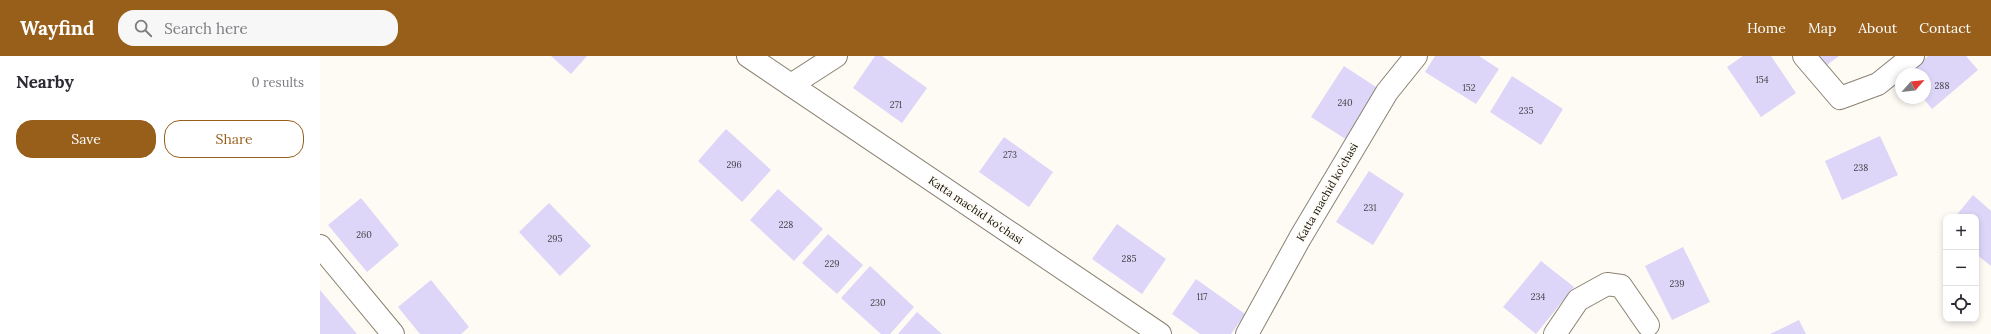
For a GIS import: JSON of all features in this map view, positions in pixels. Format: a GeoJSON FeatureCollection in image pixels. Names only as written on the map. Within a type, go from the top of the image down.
{"type":"FeatureCollection","features":[{"type":"Feature","properties":{"kind":"street","name":"Katta machid ko'chasi"},"geometry":{"type":"LineString","coordinates":[[748,56],[1160,334]]}},
{"type":"Feature","properties":{"kind":"street"},"geometry":{"type":"LineString","coordinates":[[791,85],[836,56]]}},
{"type":"Feature","properties":{"kind":"street","name":"Katta machid ko'chasi"},"geometry":{"type":"LineString","coordinates":[[1247,334],[1300,238],[1387,92],[1416,56]]}},
{"type":"Feature","properties":{"kind":"street"},"geometry":{"type":"LineString","coordinates":[[1804,56],[1840,98],[1878,84],[1913,56]]}},
{"type":"Feature","properties":{"kind":"street"},"geometry":{"type":"LineString","coordinates":[[320,246],[393,334]]}},
{"type":"Feature","properties":{"kind":"street"},"geometry":{"type":"LineString","coordinates":[[1555,334],[1578,300],[1607,284],[1622,286],[1648,325]]}},
{"type":"Feature","properties":{"kind":"building"},"geometry":{"type":"Polygon","coordinates":[[[551,56],[587,56],[571,74],[551,56]]]}},
{"type":"Feature","properties":{"kind":"building"},"geometry":{"type":"Polygon","coordinates":[[[875,56],[882,56],[927,88],[902,123],[853,88],[875,56]]]}},
{"type":"Feature","properties":{"kind":"building"},"geometry":{"type":"Polygon","coordinates":[[[1435,56],[1479,56],[1499,69],[1476,104],[1425,72],[1435,56]]]}},
{"type":"Feature","properties":{"kind":"building"},"geometry":{"type":"Polygon","coordinates":[[[1743,56],[1771,56],[1796,93],[1761,117],[1727,67],[1743,56]]]}},
{"type":"Feature","properties":{"kind":"building"},"geometry":{"type":"Polygon","coordinates":[[[1820,56],[1839,56],[1827,65],[1820,56]]]}},
{"type":"Feature","properties":{"kind":"building"},"geometry":{"type":"Polygon","coordinates":[[[1928,56],[1966,56],[1978,70],[1932,109],[1928,104],[1931,104],[1931,68],[1914,68],[1928,56]]]}},
{"type":"Feature","properties":{"kind":"building"},"geometry":{"type":"Polygon","coordinates":[[[1344,66],[1379,89],[1347,140],[1311,117],[1344,66]]]}},
{"type":"Feature","properties":{"kind":"building"},"geometry":{"type":"Polygon","coordinates":[[[1512,76],[1563,109],[1541,145],[1490,112],[1512,76]]]}},
{"type":"Feature","properties":{"kind":"building"},"geometry":{"type":"Polygon","coordinates":[[[726,129],[771,170],[742,202],[698,161],[726,129]]]}},
{"type":"Feature","properties":{"kind":"building"},"geometry":{"type":"Polygon","coordinates":[[[1880,136],[1898,175],[1842,200],[1825,161],[1880,136]]]}},
{"type":"Feature","properties":{"kind":"building"},"geometry":{"type":"Polygon","coordinates":[[[1004,137],[1053,172],[1029,207],[979,172],[1004,137]]]}},
{"type":"Feature","properties":{"kind":"building"},"geometry":{"type":"Polygon","coordinates":[[[1369,171],[1404,194],[1373,245],[1336,222],[1369,171]]]}},
{"type":"Feature","properties":{"kind":"building"},"geometry":{"type":"Polygon","coordinates":[[[778,189],[823,229],[794,261],[750,220],[778,189]]]}},
{"type":"Feature","properties":{"kind":"building"},"geometry":{"type":"Polygon","coordinates":[[[1973,195],[1991,211],[1991,266],[1979,256],[1979,214],[1957,214],[1973,195]]]}},
{"type":"Feature","properties":{"kind":"building"},"geometry":{"type":"Polygon","coordinates":[[[361,198],[399,245],[367,272],[328,225],[361,198]]]}},
{"type":"Feature","properties":{"kind":"building"},"geometry":{"type":"Polygon","coordinates":[[[549,203],[591,246],[560,276],[519,232],[549,203]]]}},
{"type":"Feature","properties":{"kind":"building"},"geometry":{"type":"Polygon","coordinates":[[[1117,224],[1166,259],[1142,294],[1092,259],[1117,224]]]}},
{"type":"Feature","properties":{"kind":"building"},"geometry":{"type":"Polygon","coordinates":[[[828,234],[863,265],[837,294],[802,263],[828,234]]]}},
{"type":"Feature","properties":{"kind":"building"},"geometry":{"type":"Polygon","coordinates":[[[1683,247],[1710,302],[1672,320],[1645,266],[1683,247]]]}},
{"type":"Feature","properties":{"kind":"building"},"geometry":{"type":"Polygon","coordinates":[[[1541,261],[1574,287],[1536,334],[1503,307],[1541,261]]]}},
{"type":"Feature","properties":{"kind":"building"},"geometry":{"type":"Polygon","coordinates":[[[870,266],[914,307],[890,334],[881,334],[841,298],[870,266]]]}},
{"type":"Feature","properties":{"kind":"building"},"geometry":{"type":"Polygon","coordinates":[[[1196,279],[1245,314],[1231,334],[1200,334],[1172,314],[1196,279]]]}},
{"type":"Feature","properties":{"kind":"building"},"geometry":{"type":"Polygon","coordinates":[[[431,280],[469,327],[461,334],[420,334],[398,307],[431,280]]]}},
{"type":"Feature","properties":{"kind":"building"},"geometry":{"type":"Polygon","coordinates":[[[320,290],[357,334],[320,334],[320,290]]]}},
{"type":"Feature","properties":{"kind":"building"},"geometry":{"type":"Polygon","coordinates":[[[917,312],[942,334],[898,334],[917,312]]]}},
{"type":"Feature","properties":{"kind":"building"},"geometry":{"type":"Polygon","coordinates":[[[1799,320],[1806,334],[1770,334],[1799,320]]]}}]}
